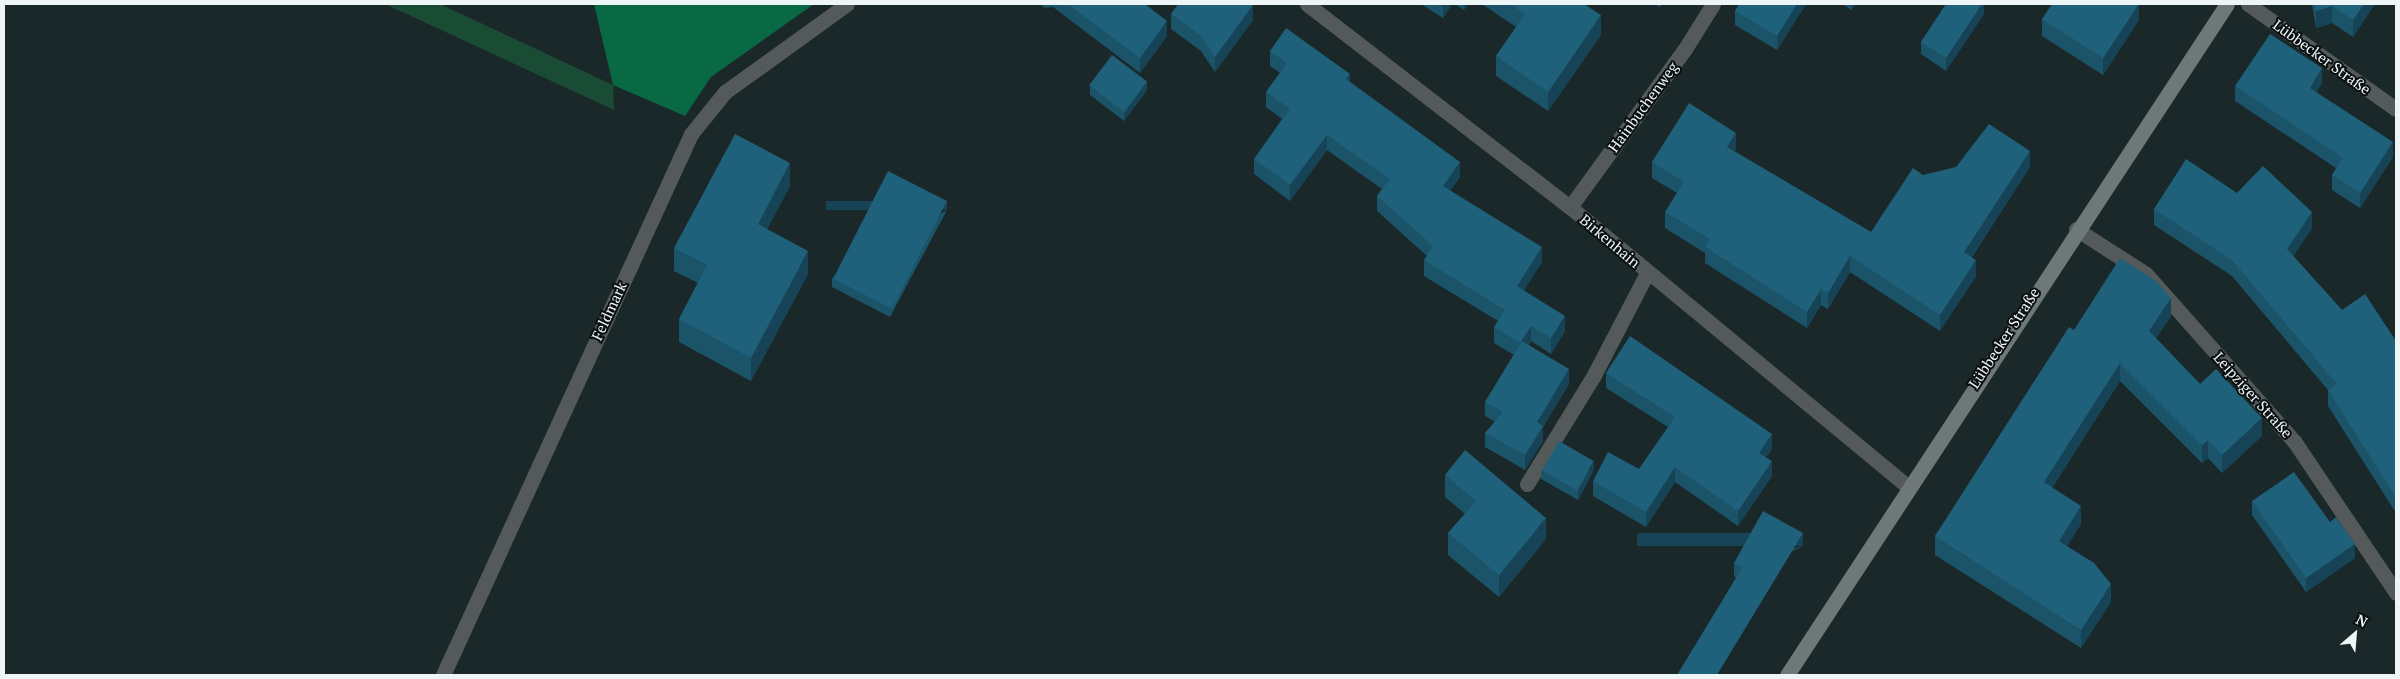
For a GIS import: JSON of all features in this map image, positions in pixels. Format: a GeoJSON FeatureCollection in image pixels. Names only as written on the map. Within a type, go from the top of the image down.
{"type":"FeatureCollection","features":[{"type":"Feature","properties":{"kind":"main road","name":"Lübbecker Straße"},"geometry":{"type":"LineString","coordinates":[[1787,675],[1907,486],[2227,4]]}},
{"type":"Feature","properties":{"kind":"street","name":"Feldmark"},"geometry":{"type":"LineString","coordinates":[[443,675],[691,134],[725,92],[847,4]]}},
{"type":"Feature","properties":{"kind":"street","name":"Birkenhain"},"geometry":{"type":"LineString","coordinates":[[1307,4],[1570,207],[1647,273],[1907,486]]}},
{"type":"Feature","properties":{"kind":"street","name":"Hainbuchenweg"},"geometry":{"type":"LineString","coordinates":[[1570,207],[1686,50],[1713,4]]}},
{"type":"Feature","properties":{"kind":"street","name":"Lübbecker Straße"},"geometry":{"type":"LineString","coordinates":[[2248,4],[2396,109]]}},
{"type":"Feature","properties":{"kind":"street","name":"Leipziger Straße"},"geometry":{"type":"LineString","coordinates":[[2076,229],[2146,274],[2288,434],[2396,594]]}},
{"type":"Feature","properties":{"kind":"street"},"geometry":{"type":"LineString","coordinates":[[1527,484],[1594,375],[1647,273]]}},
{"type":"Feature","properties":{"kind":"green space"},"geometry":{"type":"Polygon","coordinates":[[[385,4],[440,4],[613,85],[614,110],[385,4]]]}},
{"type":"Feature","properties":{"kind":"green space"},"geometry":{"type":"Polygon","coordinates":[[[594,4],[814,4],[711,77],[685,116],[613,85],[594,4]]]}},
{"type":"Feature","properties":{"kind":"building"},"geometry":{"type":"Polygon","coordinates":[[[1068,4],[1145,4],[1167,21],[1140,58],[1068,4]]]}},
{"type":"Feature","properties":{"kind":"building"},"geometry":{"type":"Polygon","coordinates":[[[1178,4],[1253,5],[1215,57],[1201,36],[1171,14],[1178,4]]]}},
{"type":"Feature","properties":{"kind":"building"},"geometry":{"type":"Polygon","coordinates":[[[1511,4],[1584,4],[1601,15],[1548,92],[1496,56],[1525,14],[1511,4]]]}},
{"type":"Feature","properties":{"kind":"building"},"geometry":{"type":"Polygon","coordinates":[[[1739,4],[1797,4],[1777,36],[1735,11],[1739,4]]]}},
{"type":"Feature","properties":{"kind":"building"},"geometry":{"type":"Polygon","coordinates":[[[1946,4],[1982,4],[1946,58],[1921,42],[1946,4]]]}},
{"type":"Feature","properties":{"kind":"building"},"geometry":{"type":"Polygon","coordinates":[[[2052,4],[2139,4],[2103,58],[2042,19],[2052,4]]]}},
{"type":"Feature","properties":{"kind":"building"},"geometry":{"type":"Polygon","coordinates":[[[2315,4],[2364,4],[2353,20],[2332,6],[2316,11],[2315,4]]]}},
{"type":"Feature","properties":{"kind":"building"},"geometry":{"type":"Polygon","coordinates":[[[1286,28],[1350,74],[1346,79],[1460,162],[1443,186],[1542,247],[1517,286],[1565,316],[1551,338],[1531,326],[1520,343],[1494,327],[1505,310],[1424,260],[1433,246],[1377,196],[1390,179],[1327,135],[1290,185],[1254,159],[1290,109],[1266,92],[1287,63],[1270,51],[1286,28]]]}},
{"type":"Feature","properties":{"kind":"building"},"geometry":{"type":"Polygon","coordinates":[[[2270,34],[2322,68],[2310,88],[2393,142],[2360,193],[2332,175],[2343,158],[2235,86],[2270,34]]]}},
{"type":"Feature","properties":{"kind":"building"},"geometry":{"type":"Polygon","coordinates":[[[1112,55],[1147,81],[1124,112],[1089,85],[1112,55]]]}},
{"type":"Feature","properties":{"kind":"building"},"geometry":{"type":"Polygon","coordinates":[[[1689,103],[1736,133],[1727,147],[1871,232],[1913,168],[1923,175],[1956,167],[1989,124],[2030,151],[1964,252],[1976,260],[1940,315],[1850,256],[1828,293],[1821,289],[1807,312],[1705,247],[1710,239],[1665,212],[1684,182],[1652,162],[1689,103]]]}},
{"type":"Feature","properties":{"kind":"building"},"geometry":{"type":"Polygon","coordinates":[[[735,134],[790,163],[758,224],[808,251],[751,358],[679,319],[707,265],[674,248],[735,134]]]}},
{"type":"Feature","properties":{"kind":"building"},"geometry":{"type":"Polygon","coordinates":[[[2186,159],[2237,193],[2263,166],[2312,212],[2287,249],[2342,310],[2365,294],[2396,341],[2396,497],[2328,390],[2337,384],[2232,260],[2154,209],[2186,159]]]}},
{"type":"Feature","properties":{"kind":"building"},"geometry":{"type":"Polygon","coordinates":[[[888,171],[947,201],[892,309],[833,279],[888,171]]]}},
{"type":"Feature","properties":{"kind":"building"},"geometry":{"type":"Polygon","coordinates":[[[2120,258],[2156,281],[2171,298],[2149,331],[2200,384],[2216,369],[2262,418],[2222,455],[2208,440],[2202,445],[2120,363],[2044,482],[2081,506],[2059,541],[2094,563],[2111,584],[2081,630],[1935,536],[2069,327],[2074,330],[2120,258]]]}},
{"type":"Feature","properties":{"kind":"building"},"geometry":{"type":"Polygon","coordinates":[[[1630,336],[1772,434],[1759,453],[1772,461],[1738,511],[1675,467],[1646,512],[1593,481],[1608,452],[1639,469],[1675,417],[1606,373],[1630,336]]]}},
{"type":"Feature","properties":{"kind":"building"},"geometry":{"type":"Polygon","coordinates":[[[1522,341],[1569,369],[1537,422],[1543,426],[1525,455],[1485,433],[1503,412],[1485,402],[1522,341]]]}},
{"type":"Feature","properties":{"kind":"building"},"geometry":{"type":"Polygon","coordinates":[[[1559,441],[1594,461],[1577,490],[1542,470],[1559,441]]]}},
{"type":"Feature","properties":{"kind":"building"},"geometry":{"type":"Polygon","coordinates":[[[1465,450],[1546,518],[1499,575],[1448,533],[1476,501],[1445,475],[1465,450]]]}},
{"type":"Feature","properties":{"kind":"building"},"geometry":{"type":"Polygon","coordinates":[[[2294,472],[2330,522],[2336,517],[2355,544],[2306,578],[2252,501],[2294,472]]]}},
{"type":"Feature","properties":{"kind":"building"},"geometry":{"type":"Polygon","coordinates":[[[1763,511],[1803,533],[1717,675],[1677,675],[1742,568],[1734,563],[1763,511]]]}}]}
